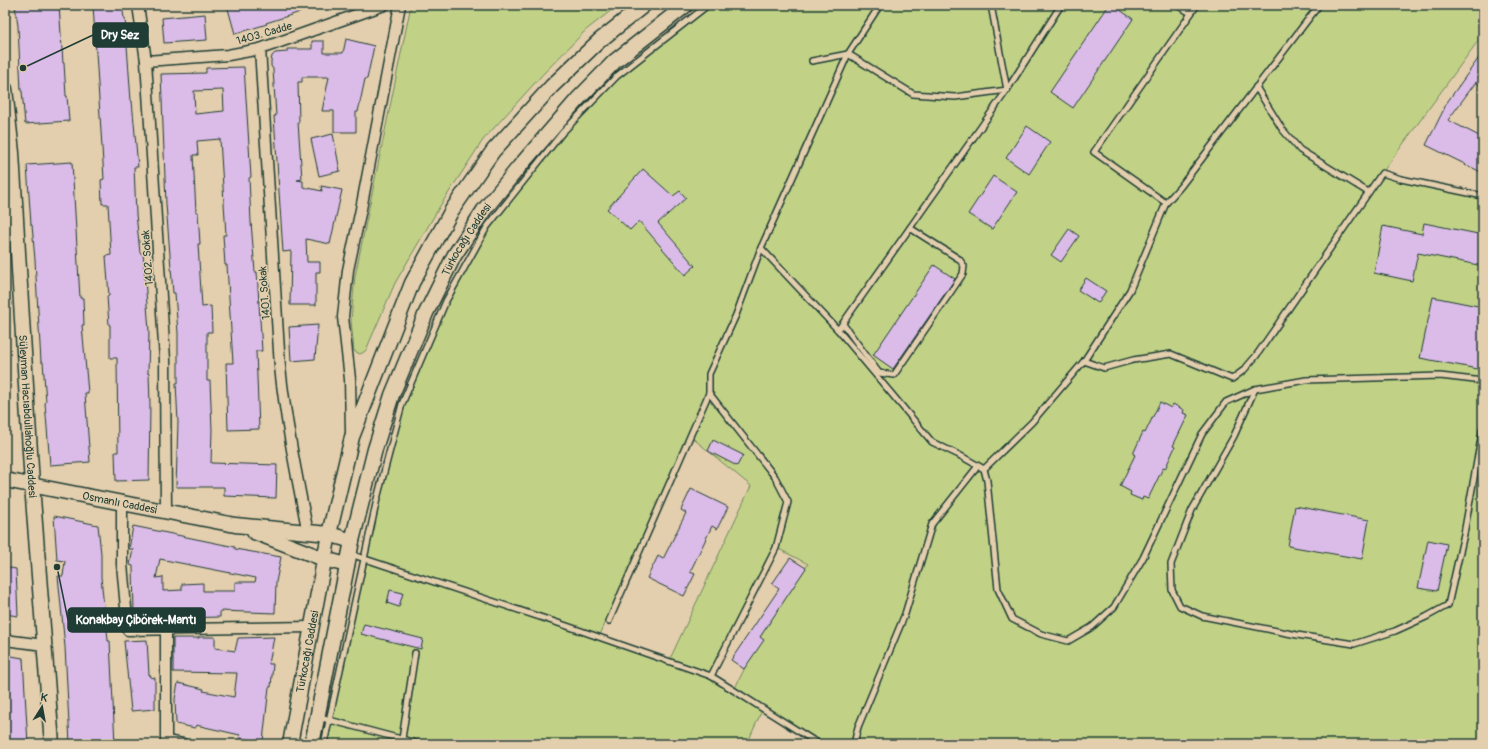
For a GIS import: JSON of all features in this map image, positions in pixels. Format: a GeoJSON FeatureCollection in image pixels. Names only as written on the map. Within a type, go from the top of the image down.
{"type":"FeatureCollection","features":[{"type":"Feature","properties":{"kind":"main road"},"geometry":{"type":"LineString","coordinates":[[329,534],[352,437],[412,282],[452,210],[493,151],[552,86],[599,41],[644,5]]}},
{"type":"Feature","properties":{"kind":"main road","name":"Türkocağı Caddesi"},"geometry":{"type":"LineString","coordinates":[[312,744],[324,719],[350,553],[375,449],[392,395],[426,313],[454,256],[484,210],[519,166],[577,100],[615,61],[686,5]]}},
{"type":"Feature","properties":{"kind":"main road","name":"Süleyman Hacıabdullahoğlu Caddesi"},"geometry":{"type":"LineString","coordinates":[[5,89],[8,153],[52,744]]}},
{"type":"Feature","properties":{"kind":"main road","name":"Osmanlı Caddesi"},"geometry":{"type":"LineString","coordinates":[[5,480],[235,525],[329,534],[350,553]]}},
{"type":"Feature","properties":{"kind":"main road","name":"Osmanlı Caddesi"},"geometry":{"type":"LineString","coordinates":[[235,525],[324,559],[350,553]]}},
{"type":"Feature","properties":{"kind":"main road","name":"Türkocağı Caddesi"},"geometry":{"type":"LineString","coordinates":[[290,744],[329,534]]}},
{"type":"Feature","properties":{"kind":"street","name":"1402. Sokak"},"geometry":{"type":"LineString","coordinates":[[138,5],[146,61],[165,360],[166,511]]}},
{"type":"Feature","properties":{"kind":"street","name":"1403. Cadde"},"geometry":{"type":"LineString","coordinates":[[146,61],[228,55],[260,49],[384,5]]}},
{"type":"Feature","properties":{"kind":"street"},"geometry":{"type":"LineString","coordinates":[[352,437],[350,378],[343,317],[348,270],[400,5]]}},
{"type":"Feature","properties":{"kind":"street","name":"1401. Sokak"},"geometry":{"type":"LineString","coordinates":[[260,49],[280,367],[284,408],[308,533]]}},
{"type":"Feature","properties":{"kind":"street"},"geometry":{"type":"LineString","coordinates":[[122,503],[122,564],[128,630],[312,627]]}},
{"type":"Feature","properties":{"kind":"street"},"geometry":{"type":"LineString","coordinates":[[166,630],[166,741],[183,744]]}},
{"type":"Feature","properties":{"kind":"street"},"geometry":{"type":"LineString","coordinates":[[5,640],[44,645]]}},
{"type":"Feature","properties":{"kind":"lane"},"geometry":{"type":"LineString","coordinates":[[324,744],[324,719],[402,404],[446,301],[487,226],[562,133],[617,76],[708,5]]}},
{"type":"Feature","properties":{"kind":"lane"},"geometry":{"type":"LineString","coordinates":[[608,621],[709,393],[709,374],[736,314],[761,248],[848,54],[880,5]]}},
{"type":"Feature","properties":{"kind":"lane"},"geometry":{"type":"LineString","coordinates":[[991,5],[1007,90]]}},
{"type":"Feature","properties":{"kind":"lane"},"geometry":{"type":"LineString","coordinates":[[838,330],[1007,90],[1061,5]]}},
{"type":"Feature","properties":{"kind":"lane"},"geometry":{"type":"LineString","coordinates":[[1177,5],[1191,13]]}},
{"type":"Feature","properties":{"kind":"lane"},"geometry":{"type":"LineString","coordinates":[[1166,203],[1094,152],[1197,5]]}},
{"type":"Feature","properties":{"kind":"lane"},"geometry":{"type":"LineString","coordinates":[[984,469],[1032,422],[1084,361],[1130,290],[1166,203],[1182,186],[1319,5]]}},
{"type":"Feature","properties":{"kind":"lane"},"geometry":{"type":"LineString","coordinates":[[812,60],[848,54],[913,94],[955,97],[1007,90]]}},
{"type":"Feature","properties":{"kind":"lane"},"geometry":{"type":"LineString","coordinates":[[1256,87],[1282,129],[1300,150],[1368,192]]}},
{"type":"Feature","properties":{"kind":"lane"},"geometry":{"type":"LineString","coordinates":[[1084,361],[1104,368],[1133,360],[1171,354],[1232,378],[1244,370],[1256,356],[1382,173],[1401,179],[1483,196]]}},
{"type":"Feature","properties":{"kind":"lane"},"geometry":{"type":"LineString","coordinates":[[843,324],[880,373],[894,375],[963,274],[964,266],[959,259],[910,228]]}},
{"type":"Feature","properties":{"kind":"lane"},"geometry":{"type":"LineString","coordinates":[[761,248],[838,330],[932,442],[984,469],[987,481],[998,590],[1012,619],[1041,634],[1068,641],[1092,627],[1114,607],[1143,558],[1202,434],[1226,402],[1255,389],[1306,380],[1440,376],[1483,381]]}},
{"type":"Feature","properties":{"kind":"lane"},"geometry":{"type":"LineString","coordinates":[[1255,389],[1234,436],[1192,510],[1171,564],[1172,590],[1180,606],[1202,616],[1297,635],[1354,644],[1395,631],[1448,606],[1464,534],[1483,427]]}},
{"type":"Feature","properties":{"kind":"lane"},"geometry":{"type":"LineString","coordinates":[[709,393],[775,477],[788,502],[776,548],[711,676]]}},
{"type":"Feature","properties":{"kind":"lane"},"geometry":{"type":"LineString","coordinates":[[1478,456],[1483,464]]}},
{"type":"Feature","properties":{"kind":"lane"},"geometry":{"type":"LineString","coordinates":[[854,744],[858,727],[905,614],[932,524],[978,466]]}},
{"type":"Feature","properties":{"kind":"lane"},"geometry":{"type":"LineString","coordinates":[[350,553],[711,676],[819,744]]}},
{"type":"Feature","properties":{"kind":"lane"},"geometry":{"type":"LineString","coordinates":[[403,742],[415,652]]}},
{"type":"Feature","properties":{"kind":"lane"},"geometry":{"type":"LineString","coordinates":[[324,719],[403,742],[420,744]]}},
{"type":"Feature","properties":{"kind":"green space"},"geometry":{"type":"Polygon","coordinates":[[[411,5],[618,5],[586,30],[543,74],[483,140],[440,206],[395,283],[366,350],[360,354],[354,351],[351,320],[355,276],[411,5]]]}},
{"type":"Feature","properties":{"kind":"green space"},"geometry":{"type":"Polygon","coordinates":[[[708,5],[1483,5],[1483,34],[1382,173],[1483,196],[1483,427],[1478,456],[1483,464],[1483,744],[819,744],[763,708],[747,744],[420,744],[403,739],[403,744],[324,744],[364,559],[402,404],[446,301],[487,227],[562,133],[617,76],[708,5]],[[690,436],[599,637],[669,661],[751,486],[690,436]],[[777,548],[711,676],[734,690],[760,637],[808,564],[777,548]]]}},
{"type":"Feature","properties":{"kind":"building"},"geometry":{"type":"Polygon","coordinates":[[[15,5],[59,5],[69,121],[25,124],[21,91],[18,26],[15,5]]]}},
{"type":"Feature","properties":{"kind":"building"},"geometry":{"type":"Polygon","coordinates":[[[93,5],[122,5],[125,18],[131,101],[138,167],[134,167],[136,214],[140,253],[143,253],[149,331],[149,480],[116,481],[115,452],[118,452],[117,358],[110,358],[110,325],[107,296],[109,296],[106,256],[111,255],[108,204],[102,204],[101,180],[104,179],[93,5]]]}},
{"type":"Feature","properties":{"kind":"building"},"geometry":{"type":"Polygon","coordinates":[[[227,5],[315,5],[316,7],[235,34],[227,5]]]}},
{"type":"Feature","properties":{"kind":"building"},"geometry":{"type":"Polygon","coordinates":[[[1109,5],[1113,5],[1133,19],[1073,108],[1050,92],[1109,5]]]}},
{"type":"Feature","properties":{"kind":"building"},"geometry":{"type":"Polygon","coordinates":[[[205,14],[207,40],[164,43],[162,18],[205,14]]]}},
{"type":"Feature","properties":{"kind":"building"},"geometry":{"type":"Polygon","coordinates":[[[346,39],[374,46],[358,112],[356,112],[356,132],[334,132],[334,111],[322,111],[329,77],[302,77],[302,82],[298,82],[298,122],[302,179],[297,180],[303,181],[303,187],[322,191],[321,186],[342,190],[330,244],[306,239],[307,262],[320,262],[320,272],[316,272],[316,305],[290,305],[291,251],[283,252],[274,116],[276,116],[273,69],[271,66],[272,56],[275,53],[287,52],[287,49],[312,49],[312,41],[324,41],[324,53],[343,53],[346,39]]]}},
{"type":"Feature","properties":{"kind":"building"},"geometry":{"type":"Polygon","coordinates":[[[1483,52],[1483,87],[1476,82],[1448,120],[1483,138],[1483,173],[1426,145],[1444,109],[1443,108],[1483,52]]]}},
{"type":"Feature","properties":{"kind":"building"},"geometry":{"type":"Polygon","coordinates":[[[244,67],[251,177],[249,178],[251,222],[255,272],[257,272],[262,351],[256,351],[259,429],[228,430],[226,363],[233,363],[227,265],[225,265],[223,235],[226,235],[220,139],[197,141],[198,155],[193,155],[196,212],[198,212],[200,244],[198,244],[202,307],[211,306],[212,332],[207,332],[207,381],[210,381],[212,430],[211,463],[277,465],[276,498],[224,496],[224,487],[176,487],[178,422],[176,383],[178,383],[178,333],[175,293],[173,293],[166,204],[161,74],[206,73],[206,68],[244,67]],[[223,90],[194,91],[195,114],[224,111],[223,90]]]}},
{"type":"Feature","properties":{"kind":"building"},"geometry":{"type":"Polygon","coordinates":[[[1027,126],[1050,142],[1029,174],[1006,158],[1027,126]]]}},
{"type":"Feature","properties":{"kind":"building"},"geometry":{"type":"Polygon","coordinates":[[[333,134],[340,171],[319,176],[311,139],[333,134]]]}},
{"type":"Feature","properties":{"kind":"building"},"geometry":{"type":"Polygon","coordinates":[[[72,162],[80,298],[83,298],[84,325],[82,325],[88,393],[85,393],[90,462],[50,465],[27,165],[72,162]]]}},
{"type":"Feature","properties":{"kind":"building"},"geometry":{"type":"Polygon","coordinates":[[[643,169],[673,196],[680,191],[686,198],[658,223],[695,266],[685,275],[639,221],[630,230],[607,209],[643,169]]]}},
{"type":"Feature","properties":{"kind":"building"},"geometry":{"type":"Polygon","coordinates":[[[993,176],[1017,192],[992,229],[968,214],[993,176]]]}},
{"type":"Feature","properties":{"kind":"building"},"geometry":{"type":"Polygon","coordinates":[[[1424,223],[1483,235],[1483,266],[1418,253],[1412,281],[1374,273],[1383,226],[1422,234],[1424,223]]]}},
{"type":"Feature","properties":{"kind":"building"},"geometry":{"type":"Polygon","coordinates":[[[1069,229],[1079,236],[1061,262],[1051,255],[1069,229]]]}},
{"type":"Feature","properties":{"kind":"building"},"geometry":{"type":"Polygon","coordinates":[[[934,265],[955,279],[893,369],[873,355],[934,265]]]}},
{"type":"Feature","properties":{"kind":"building"},"geometry":{"type":"Polygon","coordinates":[[[1086,278],[1106,291],[1098,303],[1078,290],[1086,278]]]}},
{"type":"Feature","properties":{"kind":"building"},"geometry":{"type":"Polygon","coordinates":[[[1433,297],[1483,307],[1483,370],[1420,358],[1433,297]]]}},
{"type":"Feature","properties":{"kind":"building"},"geometry":{"type":"Polygon","coordinates":[[[318,325],[315,359],[291,361],[289,327],[318,325]]]}},
{"type":"Feature","properties":{"kind":"building"},"geometry":{"type":"Polygon","coordinates":[[[1160,402],[1171,408],[1173,404],[1184,410],[1183,413],[1188,415],[1173,446],[1175,447],[1165,469],[1163,468],[1148,499],[1143,497],[1142,500],[1130,495],[1131,492],[1120,486],[1135,455],[1133,454],[1143,432],[1145,433],[1160,402]]]}},
{"type":"Feature","properties":{"kind":"building"},"geometry":{"type":"Polygon","coordinates":[[[713,440],[743,455],[737,466],[708,451],[713,440]]]}},
{"type":"Feature","properties":{"kind":"building"},"geometry":{"type":"Polygon","coordinates":[[[691,489],[728,507],[717,529],[712,526],[690,572],[695,574],[684,596],[647,578],[658,556],[663,559],[686,513],[681,510],[691,489]]]}},
{"type":"Feature","properties":{"kind":"building"},"geometry":{"type":"Polygon","coordinates":[[[1295,506],[1369,520],[1362,559],[1288,546],[1295,506]]]}},
{"type":"Feature","properties":{"kind":"building"},"geometry":{"type":"Polygon","coordinates":[[[54,516],[98,525],[105,618],[108,641],[110,641],[115,744],[70,744],[65,647],[58,576],[63,576],[65,561],[57,560],[54,516]]]}},
{"type":"Feature","properties":{"kind":"building"},"geometry":{"type":"Polygon","coordinates":[[[133,526],[235,547],[235,549],[281,557],[276,582],[275,613],[220,611],[220,617],[180,618],[180,613],[134,614],[133,566],[130,565],[133,549],[129,549],[133,526]],[[160,559],[156,578],[163,577],[163,591],[182,590],[182,584],[203,583],[203,591],[235,591],[235,582],[255,582],[256,578],[160,559]]]}},
{"type":"Feature","properties":{"kind":"building"},"geometry":{"type":"Polygon","coordinates":[[[1428,540],[1447,544],[1437,591],[1418,588],[1428,540]]]}},
{"type":"Feature","properties":{"kind":"building"},"geometry":{"type":"Polygon","coordinates":[[[790,558],[806,568],[760,637],[764,640],[744,669],[731,660],[779,589],[772,584],[790,558]]]}},
{"type":"Feature","properties":{"kind":"building"},"geometry":{"type":"Polygon","coordinates":[[[5,567],[16,569],[18,616],[5,614],[5,567]]]}},
{"type":"Feature","properties":{"kind":"building"},"geometry":{"type":"Polygon","coordinates":[[[390,590],[403,593],[399,607],[387,603],[390,590]]]}},
{"type":"Feature","properties":{"kind":"building"},"geometry":{"type":"Polygon","coordinates":[[[364,624],[423,639],[421,649],[361,634],[364,624]]]}},
{"type":"Feature","properties":{"kind":"building"},"geometry":{"type":"Polygon","coordinates":[[[215,637],[215,648],[235,651],[238,638],[274,637],[269,664],[273,664],[271,687],[269,687],[263,741],[239,738],[240,735],[196,725],[195,728],[176,724],[175,699],[178,683],[204,689],[203,691],[234,697],[237,673],[173,672],[173,638],[215,637]]]}},
{"type":"Feature","properties":{"kind":"building"},"geometry":{"type":"Polygon","coordinates":[[[147,640],[149,675],[151,675],[150,677],[155,678],[155,709],[131,711],[124,641],[147,640]]]}},
{"type":"Feature","properties":{"kind":"building"},"geometry":{"type":"Polygon","coordinates":[[[5,655],[23,658],[28,744],[5,744],[5,655]]]}},
{"type":"Feature","properties":{"kind":"place","name":"Dry Sez"},"geometry":{"type":"Point","coordinates":[23,68]}},
{"type":"Feature","properties":{"kind":"place","name":"Konakbay Çibörek-Mantı"},"geometry":{"type":"Point","coordinates":[57,567]}}]}
